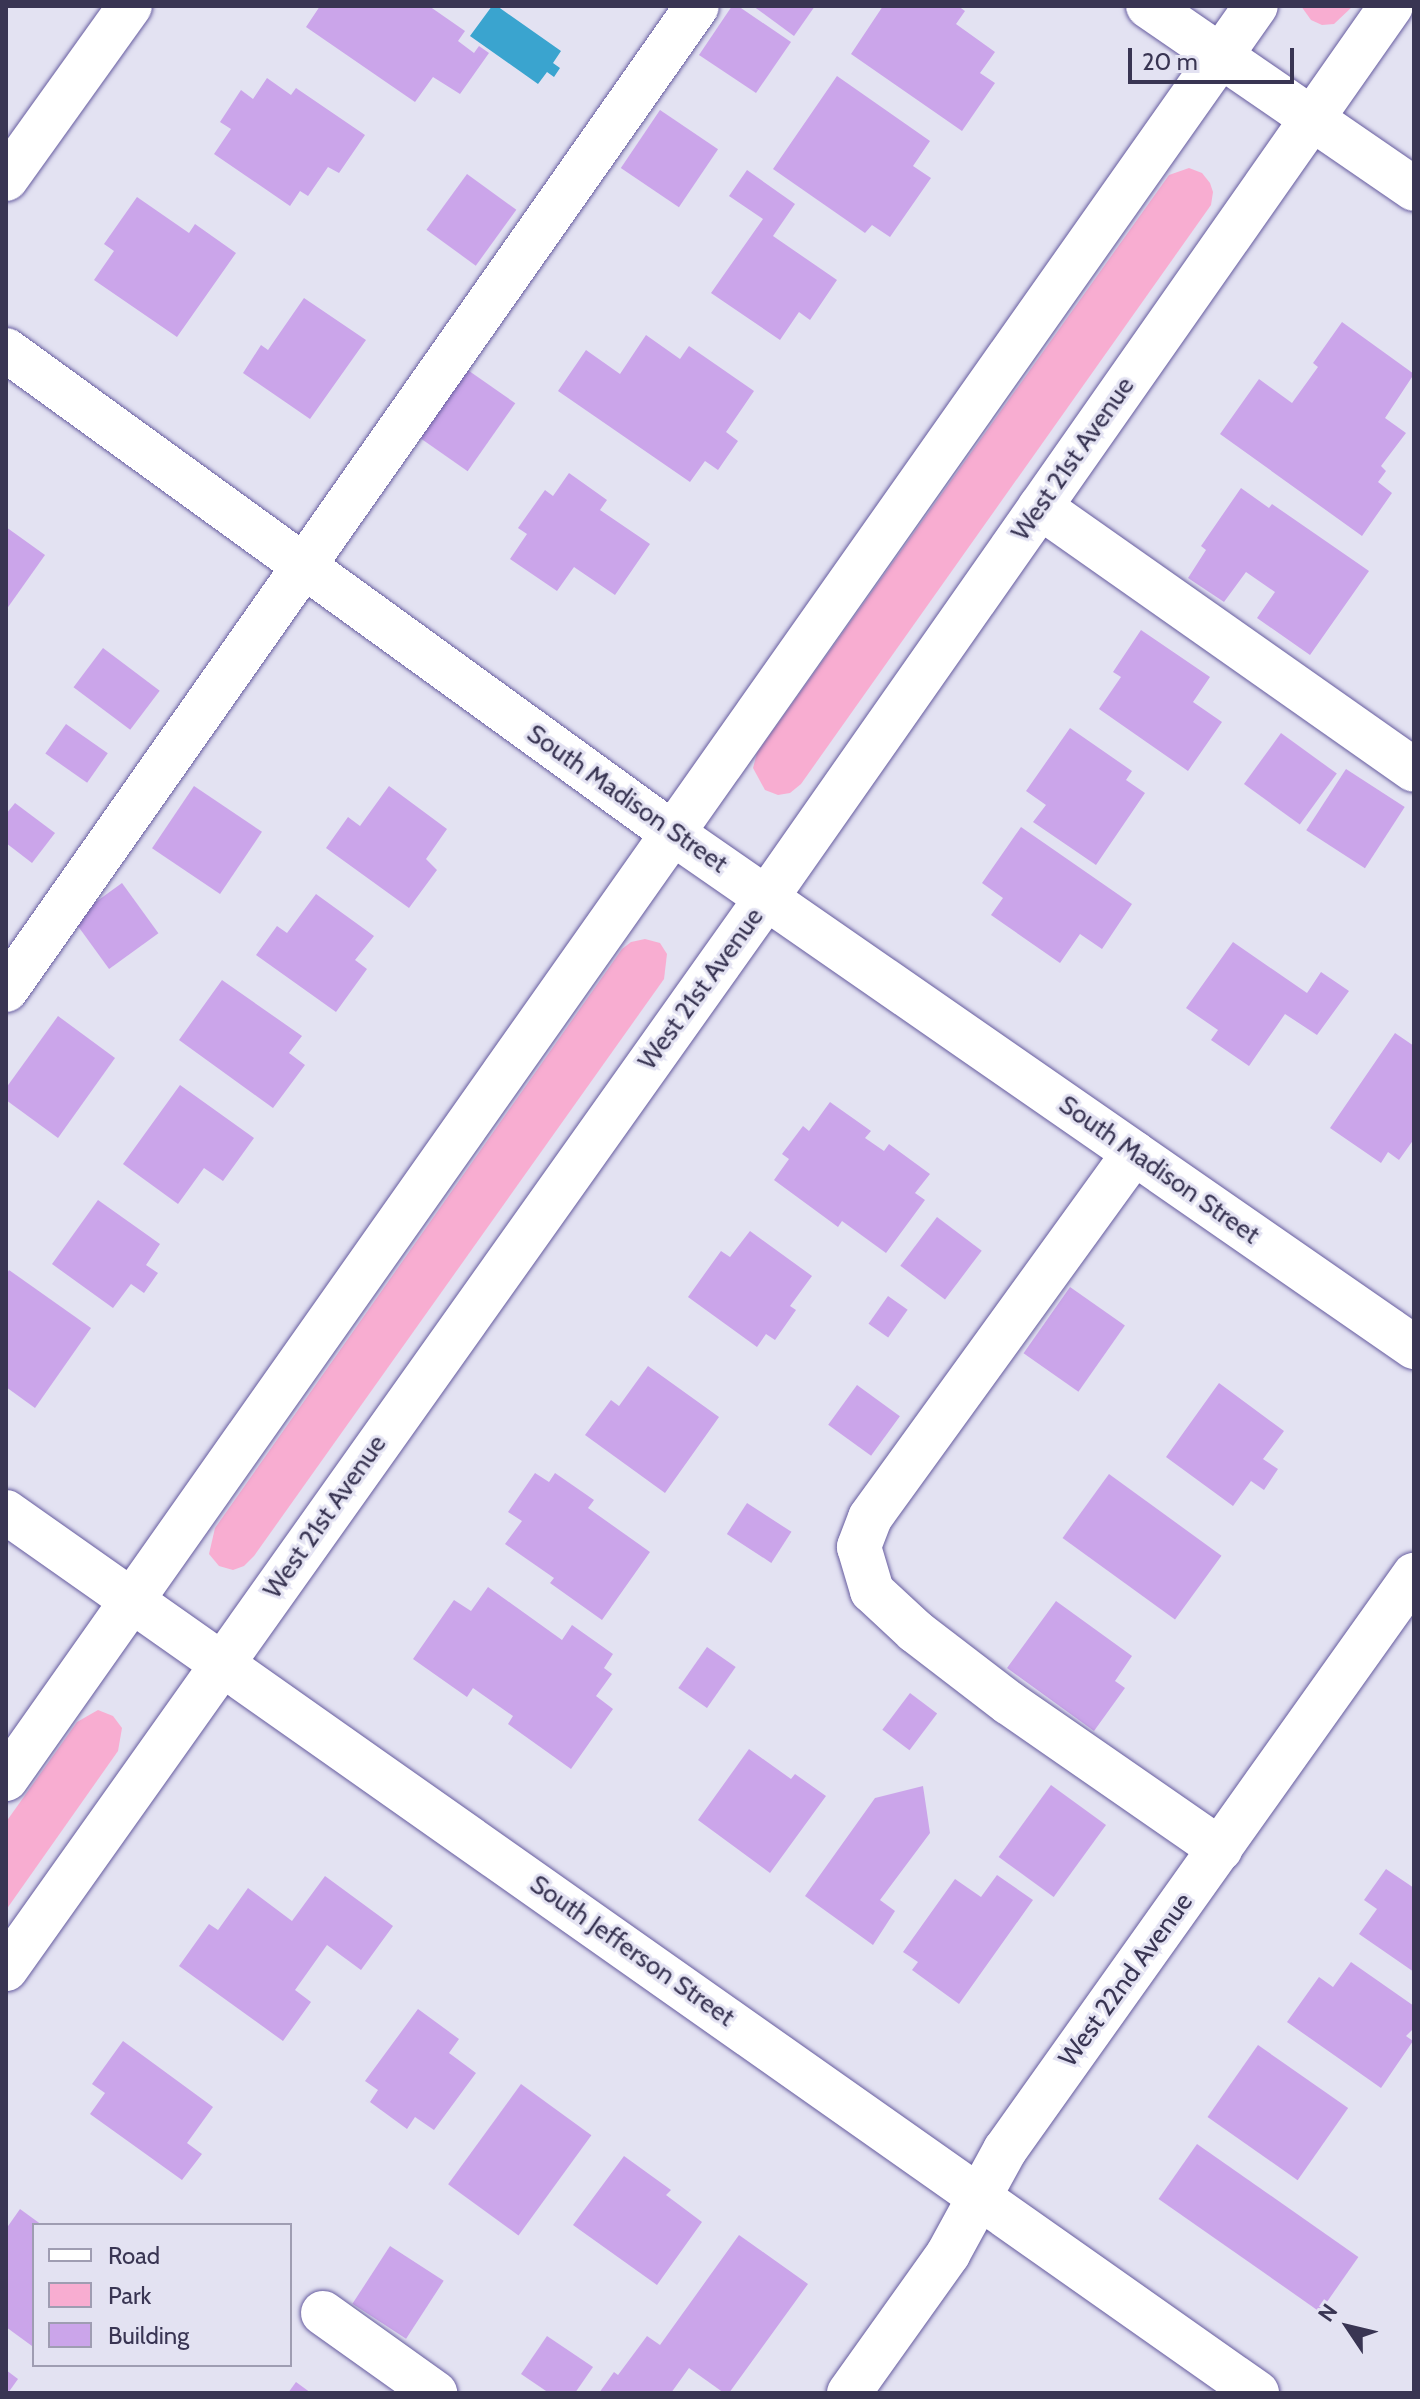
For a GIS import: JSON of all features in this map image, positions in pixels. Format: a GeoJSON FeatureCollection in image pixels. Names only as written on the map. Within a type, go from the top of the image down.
{"type":"FeatureCollection","features":[{"type":"Feature","properties":{"kind":"street"},"geometry":{"type":"LineString","coordinates":[[6,179],[130,6]]}},
{"type":"Feature","properties":{"kind":"street"},"geometry":{"type":"LineString","coordinates":[[6,990],[697,6]]}},
{"type":"Feature","properties":{"kind":"street"},"geometry":{"type":"LineString","coordinates":[[1148,6],[1414,189]]}},
{"type":"Feature","properties":{"kind":"street"},"geometry":{"type":"LineString","coordinates":[[6,1779],[1256,6]]}},
{"type":"Feature","properties":{"kind":"street","name":"West 21st Avenue"},"geometry":{"type":"LineString","coordinates":[[6,1969],[767,897],[1391,6]]}},
{"type":"Feature","properties":{"kind":"street","name":"South Madison Street"},"geometry":{"type":"LineString","coordinates":[[6,350],[671,832],[1414,1347]]}},
{"type":"Feature","properties":{"kind":"street"},"geometry":{"type":"LineString","coordinates":[[1040,507],[1414,770]]}},
{"type":"Feature","properties":{"kind":"street"},"geometry":{"type":"LineString","coordinates":[[1134,1153],[870,1518],[859,1547],[872,1591],[915,1631],[1009,1703],[1220,1849]]}},
{"type":"Feature","properties":{"kind":"street","name":"South Jefferson Street"},"geometry":{"type":"LineString","coordinates":[[6,1512],[1257,2393]]}},
{"type":"Feature","properties":{"kind":"street","name":"West 22nd Avenue"},"geometry":{"type":"LineString","coordinates":[[849,2393],[948,2254],[1005,2150],[1414,1575]]}},
{"type":"Feature","properties":{"kind":"street"},"geometry":{"type":"LineString","coordinates":[[323,2313],[435,2393]]}},
{"type":"Feature","properties":{"kind":"green space"},"geometry":{"type":"Polygon","coordinates":[[[1301,6],[1353,6],[1334,24],[1322,25],[1311,20],[1301,6]]]}},
{"type":"Feature","properties":{"kind":"green space"},"geometry":{"type":"Polygon","coordinates":[[[1189,168],[1202,173],[1210,183],[1213,192],[1211,205],[801,784],[790,793],[778,795],[765,790],[753,768],[757,753],[1169,175],[1189,168]]]}},
{"type":"Feature","properties":{"kind":"green space"},"geometry":{"type":"Polygon","coordinates":[[[645,939],[660,943],[667,954],[664,979],[254,1556],[244,1566],[233,1570],[219,1566],[209,1554],[215,1528],[622,949],[631,942],[645,939]]]}},
{"type":"Feature","properties":{"kind":"green space"},"geometry":{"type":"Polygon","coordinates":[[[98,1710],[113,1716],[122,1728],[118,1751],[6,1910],[6,1822],[77,1722],[98,1710]]]}},
{"type":"Feature","properties":{"kind":"water"},"geometry":{"type":"Polygon","coordinates":[[[492,6],[497,6],[561,51],[553,63],[560,68],[554,77],[547,72],[538,84],[470,36],[492,6]]]}},
{"type":"Feature","properties":{"kind":"building"},"geometry":{"type":"Polygon","coordinates":[[[320,6],[429,6],[465,31],[458,41],[474,53],[479,46],[489,53],[460,94],[433,77],[415,102],[306,27],[320,6]]]}},
{"type":"Feature","properties":{"kind":"building"},"geometry":{"type":"Polygon","coordinates":[[[732,6],[738,6],[791,42],[756,93],[699,55],[732,6]]]}},
{"type":"Feature","properties":{"kind":"building"},"geometry":{"type":"Polygon","coordinates":[[[753,6],[815,6],[794,36],[753,6]]]}},
{"type":"Feature","properties":{"kind":"building"},"geometry":{"type":"Polygon","coordinates":[[[883,6],[958,6],[965,11],[956,24],[995,52],[980,73],[995,83],[962,131],[851,54],[883,6]]]}},
{"type":"Feature","properties":{"kind":"building"},"geometry":{"type":"Polygon","coordinates":[[[837,76],[930,141],[913,166],[931,178],[890,237],[872,225],[865,233],[773,169],[837,76]]]}},
{"type":"Feature","properties":{"kind":"building"},"geometry":{"type":"Polygon","coordinates":[[[267,78],[291,95],[296,88],[365,135],[339,173],[328,167],[308,196],[300,191],[290,206],[214,154],[231,129],[220,122],[241,90],[253,99],[267,78]]]}},
{"type":"Feature","properties":{"kind":"building"},"geometry":{"type":"Polygon","coordinates":[[[660,110],[718,149],[679,207],[621,168],[660,110]]]}},
{"type":"Feature","properties":{"kind":"building"},"geometry":{"type":"Polygon","coordinates":[[[747,170],[795,204],[773,236],[837,280],[810,320],[799,312],[780,340],[711,293],[763,219],[729,196],[747,170]]]}},
{"type":"Feature","properties":{"kind":"building"},"geometry":{"type":"Polygon","coordinates":[[[467,174],[516,210],[476,266],[426,230],[467,174]]]}},
{"type":"Feature","properties":{"kind":"building"},"geometry":{"type":"Polygon","coordinates":[[[137,197],[189,233],[195,224],[236,253],[177,337],[94,280],[114,251],[104,244],[137,197]]]}},
{"type":"Feature","properties":{"kind":"building"},"geometry":{"type":"Polygon","coordinates":[[[304,298],[366,340],[310,419],[243,373],[261,345],[268,350],[304,298]]]}},
{"type":"Feature","properties":{"kind":"building"},"geometry":{"type":"Polygon","coordinates":[[[1342,322],[1414,374],[1385,418],[1406,433],[1381,466],[1386,471],[1378,482],[1392,493],[1362,536],[1220,434],[1259,379],[1292,403],[1318,367],[1313,363],[1342,322]]]}},
{"type":"Feature","properties":{"kind":"building"},"geometry":{"type":"Polygon","coordinates":[[[646,335],[680,359],[689,346],[754,391],[726,432],[738,441],[718,470],[705,461],[690,482],[558,391],[586,350],[620,374],[646,335]]]}},
{"type":"Feature","properties":{"kind":"building"},"geometry":{"type":"Polygon","coordinates":[[[462,366],[515,403],[468,471],[414,434],[462,366]]]}},
{"type":"Feature","properties":{"kind":"building"},"geometry":{"type":"Polygon","coordinates":[[[569,473],[607,500],[600,510],[650,544],[615,595],[574,567],[557,591],[510,559],[527,534],[518,528],[545,490],[553,496],[569,473]]]}},
{"type":"Feature","properties":{"kind":"building"},"geometry":{"type":"Polygon","coordinates":[[[1241,488],[1269,508],[1272,504],[1369,571],[1310,655],[1257,618],[1275,592],[1246,572],[1224,602],[1188,578],[1206,550],[1201,546],[1241,488]]]}},
{"type":"Feature","properties":{"kind":"building"},"geometry":{"type":"Polygon","coordinates":[[[6,527],[45,555],[6,610],[6,527]]]}},
{"type":"Feature","properties":{"kind":"building"},"geometry":{"type":"Polygon","coordinates":[[[1141,630],[1210,677],[1193,702],[1222,722],[1188,771],[1099,709],[1121,677],[1113,672],[1141,630]]]}},
{"type":"Feature","properties":{"kind":"building"},"geometry":{"type":"Polygon","coordinates":[[[103,648],[160,691],[130,730],[74,687],[103,648]]]}},
{"type":"Feature","properties":{"kind":"building"},"geometry":{"type":"Polygon","coordinates":[[[66,724],[108,753],[87,783],[45,753],[66,724]]]}},
{"type":"Feature","properties":{"kind":"building"},"geometry":{"type":"Polygon","coordinates":[[[1070,728],[1132,771],[1126,780],[1145,793],[1096,865],[1033,822],[1046,805],[1026,791],[1070,728]]]}},
{"type":"Feature","properties":{"kind":"building"},"geometry":{"type":"Polygon","coordinates":[[[1281,733],[1337,774],[1300,825],[1244,784],[1281,733]]]}},
{"type":"Feature","properties":{"kind":"building"},"geometry":{"type":"Polygon","coordinates":[[[1346,769],[1405,807],[1365,868],[1306,830],[1346,769]]]}},
{"type":"Feature","properties":{"kind":"building"},"geometry":{"type":"Polygon","coordinates":[[[194,786],[262,832],[220,894],[152,848],[194,786]]]}},
{"type":"Feature","properties":{"kind":"building"},"geometry":{"type":"Polygon","coordinates":[[[389,786],[447,829],[426,859],[437,870],[409,908],[326,848],[348,817],[360,826],[389,786]]]}},
{"type":"Feature","properties":{"kind":"building"},"geometry":{"type":"Polygon","coordinates":[[[15,803],[55,833],[32,863],[6,843],[6,814],[15,803]]]}},
{"type":"Feature","properties":{"kind":"building"},"geometry":{"type":"Polygon","coordinates":[[[1021,827],[1132,904],[1102,949],[1080,934],[1060,963],[991,915],[1003,898],[982,883],[1021,827]]]}},
{"type":"Feature","properties":{"kind":"building"},"geometry":{"type":"Polygon","coordinates":[[[122,883],[158,933],[109,969],[73,919],[122,883]]]}},
{"type":"Feature","properties":{"kind":"building"},"geometry":{"type":"Polygon","coordinates":[[[316,894],[374,936],[355,960],[367,969],[336,1012],[256,955],[277,926],[287,933],[316,894]]]}},
{"type":"Feature","properties":{"kind":"building"},"geometry":{"type":"Polygon","coordinates":[[[1233,942],[1307,993],[1321,972],[1349,991],[1317,1035],[1285,1014],[1249,1066],[1211,1040],[1218,1030],[1186,1008],[1233,942]]]}},
{"type":"Feature","properties":{"kind":"building"},"geometry":{"type":"Polygon","coordinates":[[[222,980],[302,1036],[289,1053],[305,1065],[273,1108],[179,1040],[222,980]]]}},
{"type":"Feature","properties":{"kind":"building"},"geometry":{"type":"Polygon","coordinates":[[[58,1016],[115,1058],[58,1138],[6,1100],[6,1088],[58,1016]]]}},
{"type":"Feature","properties":{"kind":"building"},"geometry":{"type":"Polygon","coordinates":[[[1395,1033],[1414,1046],[1414,1139],[1399,1160],[1388,1152],[1381,1163],[1330,1128],[1395,1033]]]}},
{"type":"Feature","properties":{"kind":"building"},"geometry":{"type":"Polygon","coordinates":[[[180,1085],[254,1138],[223,1181],[204,1168],[178,1204],[123,1164],[180,1085]]]}},
{"type":"Feature","properties":{"kind":"building"},"geometry":{"type":"Polygon","coordinates":[[[830,1102],[871,1131],[865,1138],[884,1151],[889,1144],[930,1174],[915,1193],[925,1200],[886,1253],[842,1221],[838,1227],[774,1180],[789,1159],[782,1154],[803,1126],[809,1131],[830,1102]]]}},
{"type":"Feature","properties":{"kind":"building"},"geometry":{"type":"Polygon","coordinates":[[[98,1200],[160,1244],[146,1265],[158,1273],[144,1293],[131,1284],[113,1308],[52,1264],[98,1200]]]}},
{"type":"Feature","properties":{"kind":"building"},"geometry":{"type":"Polygon","coordinates":[[[937,1217],[982,1251],[945,1299],[900,1266],[937,1217]]]}},
{"type":"Feature","properties":{"kind":"building"},"geometry":{"type":"Polygon","coordinates":[[[750,1231],[812,1276],[790,1306],[796,1310],[775,1340],[766,1334],[757,1347],[688,1297],[721,1251],[730,1257],[750,1231]]]}},
{"type":"Feature","properties":{"kind":"building"},"geometry":{"type":"Polygon","coordinates":[[[9,1270],[91,1328],[35,1408],[6,1387],[6,1275],[9,1270]]]}},
{"type":"Feature","properties":{"kind":"building"},"geometry":{"type":"Polygon","coordinates":[[[1070,1287],[1125,1325],[1078,1392],[1024,1353],[1070,1287]]]}},
{"type":"Feature","properties":{"kind":"building"},"geometry":{"type":"Polygon","coordinates":[[[888,1296],[908,1310],[888,1338],[868,1324],[888,1296]]]}},
{"type":"Feature","properties":{"kind":"building"},"geometry":{"type":"Polygon","coordinates":[[[648,1366],[719,1417],[665,1493],[585,1435],[611,1400],[619,1406],[648,1366]]]}},
{"type":"Feature","properties":{"kind":"building"},"geometry":{"type":"Polygon","coordinates":[[[1219,1383],[1284,1431],[1263,1459],[1278,1469],[1264,1490],[1251,1481],[1233,1506],[1166,1457],[1219,1383]]]}},
{"type":"Feature","properties":{"kind":"building"},"geometry":{"type":"Polygon","coordinates":[[[857,1385],[900,1416],[871,1456],[828,1425],[857,1385]]]}},
{"type":"Feature","properties":{"kind":"building"},"geometry":{"type":"Polygon","coordinates":[[[535,1473],[549,1482],[555,1473],[594,1500],[588,1508],[650,1552],[602,1620],[550,1583],[554,1578],[505,1544],[522,1521],[508,1512],[535,1473]]]}},
{"type":"Feature","properties":{"kind":"building"},"geometry":{"type":"Polygon","coordinates":[[[1109,1474],[1221,1556],[1175,1620],[1063,1538],[1109,1474]]]}},
{"type":"Feature","properties":{"kind":"building"},"geometry":{"type":"Polygon","coordinates":[[[747,1503],[791,1532],[771,1563],[727,1534],[747,1503]]]}},
{"type":"Feature","properties":{"kind":"building"},"geometry":{"type":"Polygon","coordinates":[[[488,1587],[562,1640],[572,1625],[613,1654],[604,1668],[612,1674],[596,1696],[613,1709],[571,1769],[508,1724],[513,1716],[473,1688],[467,1697],[413,1659],[454,1600],[471,1611],[488,1587]]]}},
{"type":"Feature","properties":{"kind":"building"},"geometry":{"type":"Polygon","coordinates":[[[1056,1601],[1132,1656],[1115,1681],[1125,1688],[1094,1731],[1007,1668],[1056,1601]]]}},
{"type":"Feature","properties":{"kind":"building"},"geometry":{"type":"Polygon","coordinates":[[[707,1647],[736,1667],[707,1708],[678,1688],[707,1647]]]}},
{"type":"Feature","properties":{"kind":"building"},"geometry":{"type":"Polygon","coordinates":[[[910,1693],[937,1713],[909,1750],[882,1730],[910,1693]]]}},
{"type":"Feature","properties":{"kind":"building"},"geometry":{"type":"Polygon","coordinates":[[[749,1749],[791,1779],[795,1774],[826,1796],[770,1873],[698,1820],[749,1749]]]}},
{"type":"Feature","properties":{"kind":"building"},"geometry":{"type":"Polygon","coordinates":[[[1051,1785],[1106,1825],[1054,1897],[999,1857],[1051,1785]]]}},
{"type":"Feature","properties":{"kind":"building"},"geometry":{"type":"Polygon","coordinates":[[[923,1786],[930,1833],[880,1900],[895,1911],[873,1945],[805,1896],[875,1798],[923,1786]]]}},
{"type":"Feature","properties":{"kind":"building"},"geometry":{"type":"Polygon","coordinates":[[[1386,1869],[1414,1888],[1414,1972],[1359,1934],[1377,1909],[1364,1900],[1386,1869]]]}},
{"type":"Feature","properties":{"kind":"building"},"geometry":{"type":"Polygon","coordinates":[[[997,1875],[1033,1900],[959,2004],[912,1970],[918,1962],[903,1952],[955,1879],[981,1897],[997,1875]]]}},
{"type":"Feature","properties":{"kind":"building"},"geometry":{"type":"Polygon","coordinates":[[[325,1876],[393,1926],[361,1970],[327,1945],[295,1990],[311,2002],[283,2041],[179,1966],[209,1924],[218,1930],[248,1888],[292,1921],[325,1876]]]}},
{"type":"Feature","properties":{"kind":"building"},"geometry":{"type":"Polygon","coordinates":[[[1351,1962],[1414,2006],[1414,2028],[1406,2036],[1413,2041],[1381,2088],[1287,2022],[1319,1977],[1333,1987],[1351,1962]]]}},
{"type":"Feature","properties":{"kind":"building"},"geometry":{"type":"Polygon","coordinates":[[[418,2009],[459,2039],[449,2053],[476,2073],[434,2130],[415,2117],[407,2129],[370,2102],[378,2090],[365,2081],[418,2009]]]}},
{"type":"Feature","properties":{"kind":"building"},"geometry":{"type":"Polygon","coordinates":[[[123,2041],[213,2107],[187,2143],[202,2154],[182,2180],[90,2114],[105,2093],[92,2084],[123,2041]]]}},
{"type":"Feature","properties":{"kind":"building"},"geometry":{"type":"Polygon","coordinates":[[[1258,2045],[1348,2108],[1298,2180],[1208,2117],[1258,2045]]]}},
{"type":"Feature","properties":{"kind":"building"},"geometry":{"type":"Polygon","coordinates":[[[521,2084],[591,2135],[518,2235],[448,2184],[521,2084]]]}},
{"type":"Feature","properties":{"kind":"building"},"geometry":{"type":"Polygon","coordinates":[[[1197,2144],[1358,2257],[1320,2312],[1159,2199],[1197,2144]]]}},
{"type":"Feature","properties":{"kind":"building"},"geometry":{"type":"Polygon","coordinates":[[[624,2156],[671,2190],[666,2195],[702,2222],[657,2285],[573,2225],[624,2156]]]}},
{"type":"Feature","properties":{"kind":"building"},"geometry":{"type":"Polygon","coordinates":[[[20,2209],[39,2223],[32,2223],[32,2346],[6,2327],[6,2229],[20,2209]]]}},
{"type":"Feature","properties":{"kind":"building"},"geometry":{"type":"Polygon","coordinates":[[[739,2235],[808,2284],[729,2393],[724,2393],[689,2368],[671,2393],[599,2393],[614,2372],[618,2375],[647,2336],[660,2345],[739,2235]]]}},
{"type":"Feature","properties":{"kind":"building"},"geometry":{"type":"Polygon","coordinates":[[[390,2246],[444,2281],[406,2339],[352,2304],[390,2246]]]}},
{"type":"Feature","properties":{"kind":"building"},"geometry":{"type":"Polygon","coordinates":[[[547,2336],[593,2367],[575,2393],[549,2393],[521,2374],[547,2336]]]}},
{"type":"Feature","properties":{"kind":"building"},"geometry":{"type":"Polygon","coordinates":[[[6,2370],[18,2379],[8,2393],[6,2393],[6,2370]]]}},
{"type":"Feature","properties":{"kind":"building"},"geometry":{"type":"Polygon","coordinates":[[[296,2382],[311,2393],[288,2393],[296,2382]]]}}]}
